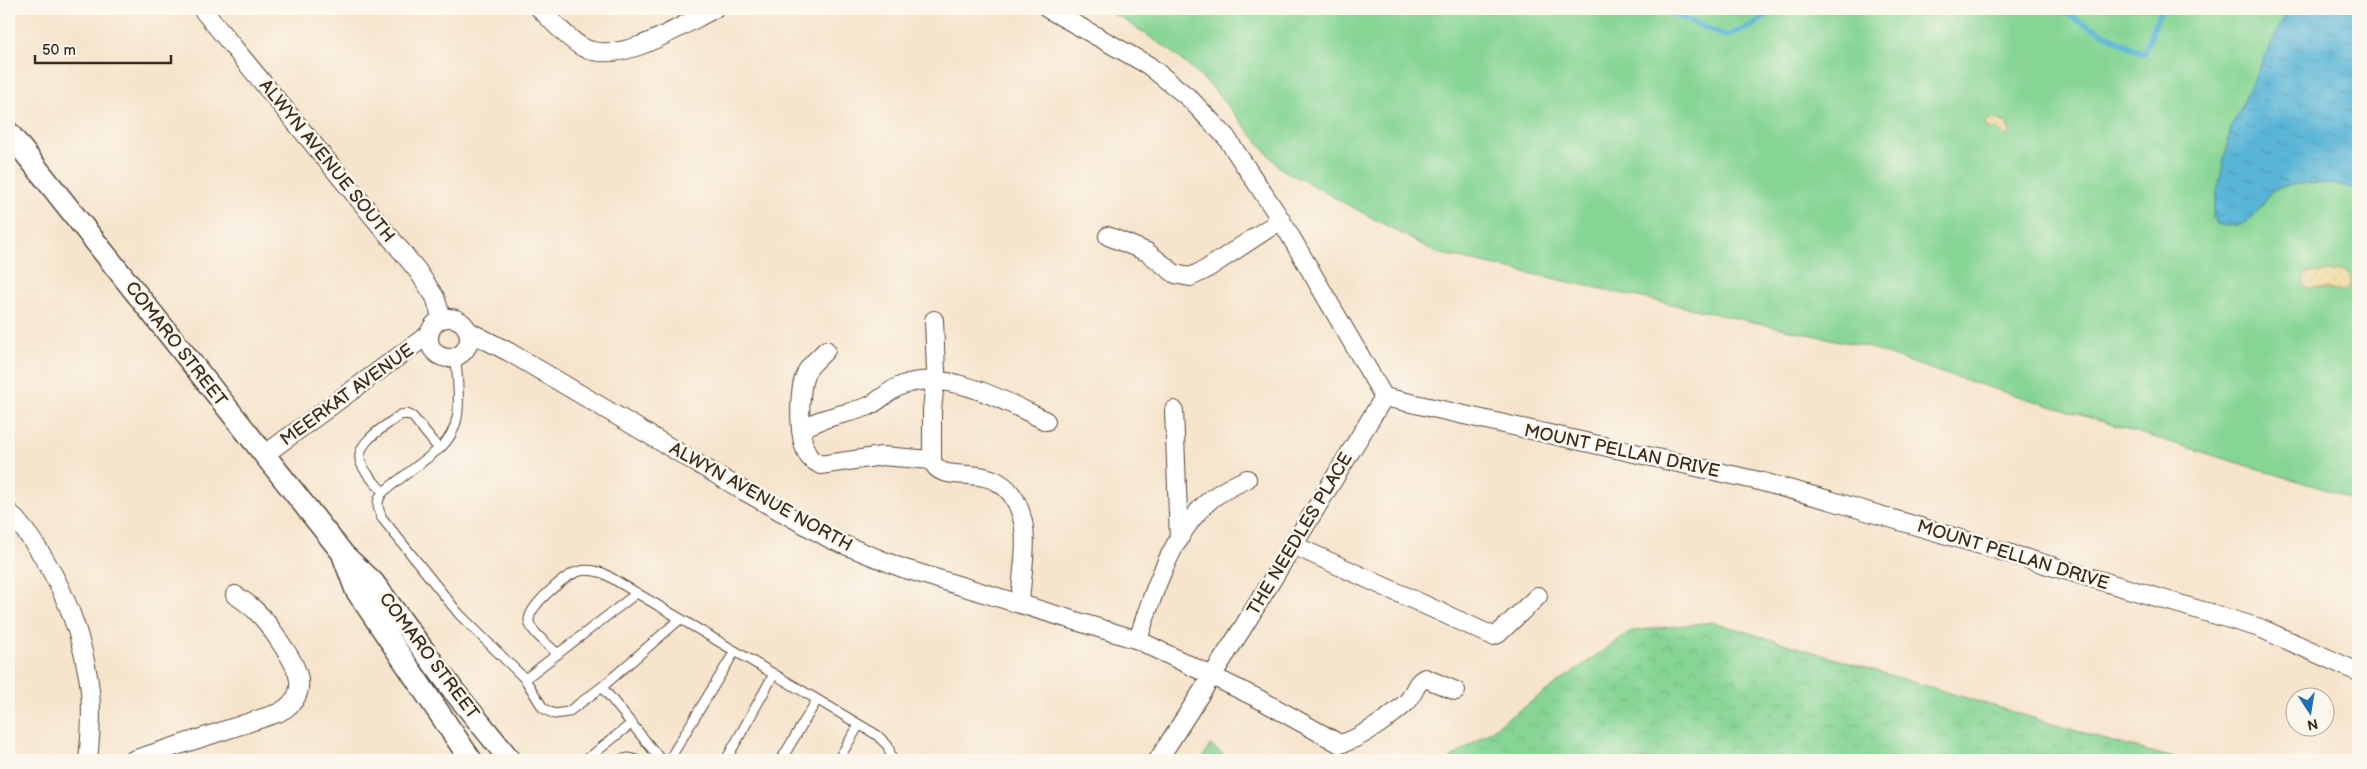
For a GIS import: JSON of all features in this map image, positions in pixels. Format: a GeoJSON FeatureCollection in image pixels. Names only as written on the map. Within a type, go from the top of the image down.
{"type":"FeatureCollection","features":[{"type":"Feature","properties":{"kind":"street","name":"ALWYN AVENUE SOUTH"},"geometry":{"type":"LineString","coordinates":[[202,9],[417,270],[435,297],[442,319]]}},
{"type":"Feature","properties":{"kind":"street"},"geometry":{"type":"LineString","coordinates":[[540,9],[567,36],[582,46],[598,51],[612,52],[648,41],[714,9]]}},
{"type":"Feature","properties":{"kind":"street"},"geometry":{"type":"LineString","coordinates":[[1048,9],[1148,65],[1189,98],[1226,137],[1282,220],[1384,397]]}},
{"type":"Feature","properties":{"kind":"street","name":"COMARO STREET"},"geometry":{"type":"LineString","coordinates":[[9,133],[344,555],[374,582],[453,690],[510,760]]}},
{"type":"Feature","properties":{"kind":"street"},"geometry":{"type":"LineString","coordinates":[[1108,236],[1147,252],[1175,274],[1190,277],[1205,270],[1282,220]]}},
{"type":"Feature","properties":{"kind":"street"},"geometry":{"type":"LineString","coordinates":[[452,318],[462,322],[468,331],[469,341],[464,351],[456,357],[445,358],[436,354],[429,345],[429,334],[433,325],[442,319],[452,318]]}},
{"type":"Feature","properties":{"kind":"street"},"geometry":{"type":"LineString","coordinates":[[934,320],[933,466],[943,472],[979,476],[999,482],[1006,486],[1015,498],[1024,530],[1020,603]]}},
{"type":"Feature","properties":{"kind":"street","name":"ALWYN AVENUE NORTH"},"geometry":{"type":"LineString","coordinates":[[468,331],[509,352],[744,491],[832,540],[902,568],[1138,640],[1214,673],[1340,744],[1386,719],[1408,701],[1420,680],[1425,678],[1456,691]]}},
{"type":"Feature","properties":{"kind":"street","name":"MEERKAT AVENUE"},"geometry":{"type":"LineString","coordinates":[[264,455],[429,334]]}},
{"type":"Feature","properties":{"kind":"street"},"geometry":{"type":"LineString","coordinates":[[826,350],[806,372],[800,393],[801,430],[804,447],[810,458],[820,465],[882,456],[932,460]]}},
{"type":"Feature","properties":{"kind":"street"},"geometry":{"type":"LineString","coordinates":[[801,430],[824,418],[870,405],[898,387],[915,382],[934,381],[964,385],[991,395],[1046,421]]}},
{"type":"Feature","properties":{"kind":"street","name":"THE NEEDLES PLACE"},"geometry":{"type":"LineString","coordinates":[[1158,760],[1214,673],[1384,397]]}},
{"type":"Feature","properties":{"kind":"street","name":"MOUNT PELLAN DRIVE"},"geometry":{"type":"LineString","coordinates":[[1384,397],[1759,481],[1829,500],[2260,628],[2358,672]]}},
{"type":"Feature","properties":{"kind":"street"},"geometry":{"type":"LineString","coordinates":[[1174,410],[1179,540]]}},
{"type":"Feature","properties":{"kind":"street"},"geometry":{"type":"LineString","coordinates":[[1138,640],[1154,587],[1190,522],[1211,499],[1247,479]]}},
{"type":"Feature","properties":{"kind":"street"},"geometry":{"type":"LineString","coordinates":[[9,512],[25,530],[41,553],[76,626],[89,676],[91,728],[88,760],[99,760]]}},
{"type":"Feature","properties":{"kind":"street"},"geometry":{"type":"LineString","coordinates":[[1293,545],[1493,636],[1498,634],[1538,596]]}},
{"type":"Feature","properties":{"kind":"street","name":"COMARO STREET"},"geometry":{"type":"LineString","coordinates":[[344,555],[356,590],[471,760]]}},
{"type":"Feature","properties":{"kind":"street"},"geometry":{"type":"LineString","coordinates":[[133,760],[278,713],[285,710],[295,698],[300,683],[296,666],[263,616],[235,595]]}},
{"type":"Feature","properties":{"kind":"lane"},"geometry":{"type":"LineString","coordinates":[[456,357],[458,418],[454,432],[439,449],[383,492],[378,498],[378,508],[382,518],[459,614],[525,679],[543,708],[554,714],[568,712],[602,687],[680,619]]}},
{"type":"Feature","properties":{"kind":"lane"},"geometry":{"type":"LineString","coordinates":[[383,492],[363,467],[359,459],[360,451],[364,444],[400,416],[407,414],[413,417],[439,449]]}},
{"type":"Feature","properties":{"kind":"lane"},"geometry":{"type":"LineString","coordinates":[[558,654],[530,628],[529,620],[532,610],[564,577],[580,571],[591,570],[603,573],[876,735],[888,746],[892,760]]}},
{"type":"Feature","properties":{"kind":"lane"},"geometry":{"type":"LineString","coordinates":[[525,679],[637,593]]}},
{"type":"Feature","properties":{"kind":"lane"},"geometry":{"type":"LineString","coordinates":[[669,760],[735,652]]}},
{"type":"Feature","properties":{"kind":"lane"},"geometry":{"type":"LineString","coordinates":[[726,760],[774,674]]}},
{"type":"Feature","properties":{"kind":"lane"},"geometry":{"type":"LineString","coordinates":[[602,687],[661,760]]}},
{"type":"Feature","properties":{"kind":"lane"},"geometry":{"type":"LineString","coordinates":[[781,760],[817,700]]}},
{"type":"Feature","properties":{"kind":"lane"},"geometry":{"type":"LineString","coordinates":[[586,760],[632,723]]}},
{"type":"Feature","properties":{"kind":"lane"},"geometry":{"type":"LineString","coordinates":[[838,760],[859,725]]}},
{"type":"Feature","properties":{"kind":"lane"},"geometry":{"type":"LineString","coordinates":[[618,760],[629,758],[636,760]]}},
{"type":"Feature","properties":{"kind":"green space"},"geometry":{"type":"Polygon","coordinates":[[[1103,9],[2358,9],[2358,505],[2331,491],[1942,373],[1863,346],[1437,253],[1280,168],[1211,86],[1171,51],[1123,19],[1103,9]]]}},
{"type":"Feature","properties":{"kind":"green space"},"geometry":{"type":"Polygon","coordinates":[[[1713,622],[2110,741],[2182,760],[1449,760],[1631,631],[1713,622]]]}},
{"type":"Feature","properties":{"kind":"green space"},"geometry":{"type":"Polygon","coordinates":[[[1210,745],[1231,760],[1202,760],[1210,745]]]}},
{"type":"Feature","properties":{"kind":"sand"},"geometry":{"type":"Polygon","coordinates":[[[1992,118],[2007,123],[2010,134],[2005,136],[1996,129],[1987,128],[1985,122],[1992,118]]]}},
{"type":"Feature","properties":{"kind":"sand"},"geometry":{"type":"Polygon","coordinates":[[[2345,270],[2351,277],[2351,287],[2345,291],[2304,287],[2304,278],[2307,273],[2345,270]]]}},
{"type":"Feature","properties":{"kind":"water"},"geometry":{"type":"Polygon","coordinates":[[[2288,9],[2358,9],[2358,190],[2328,184],[2289,185],[2271,192],[2263,205],[2249,220],[2231,226],[2217,224],[2213,218],[2214,206],[2231,128],[2288,9]]]}},
{"type":"Feature","properties":{"kind":"waterway"},"geometry":{"type":"LineString","coordinates":[[1661,9],[1726,36],[1754,25],[1773,9]]}},
{"type":"Feature","properties":{"kind":"waterway"},"geometry":{"type":"LineString","coordinates":[[2057,9],[2144,54],[2161,9]]}}]}
